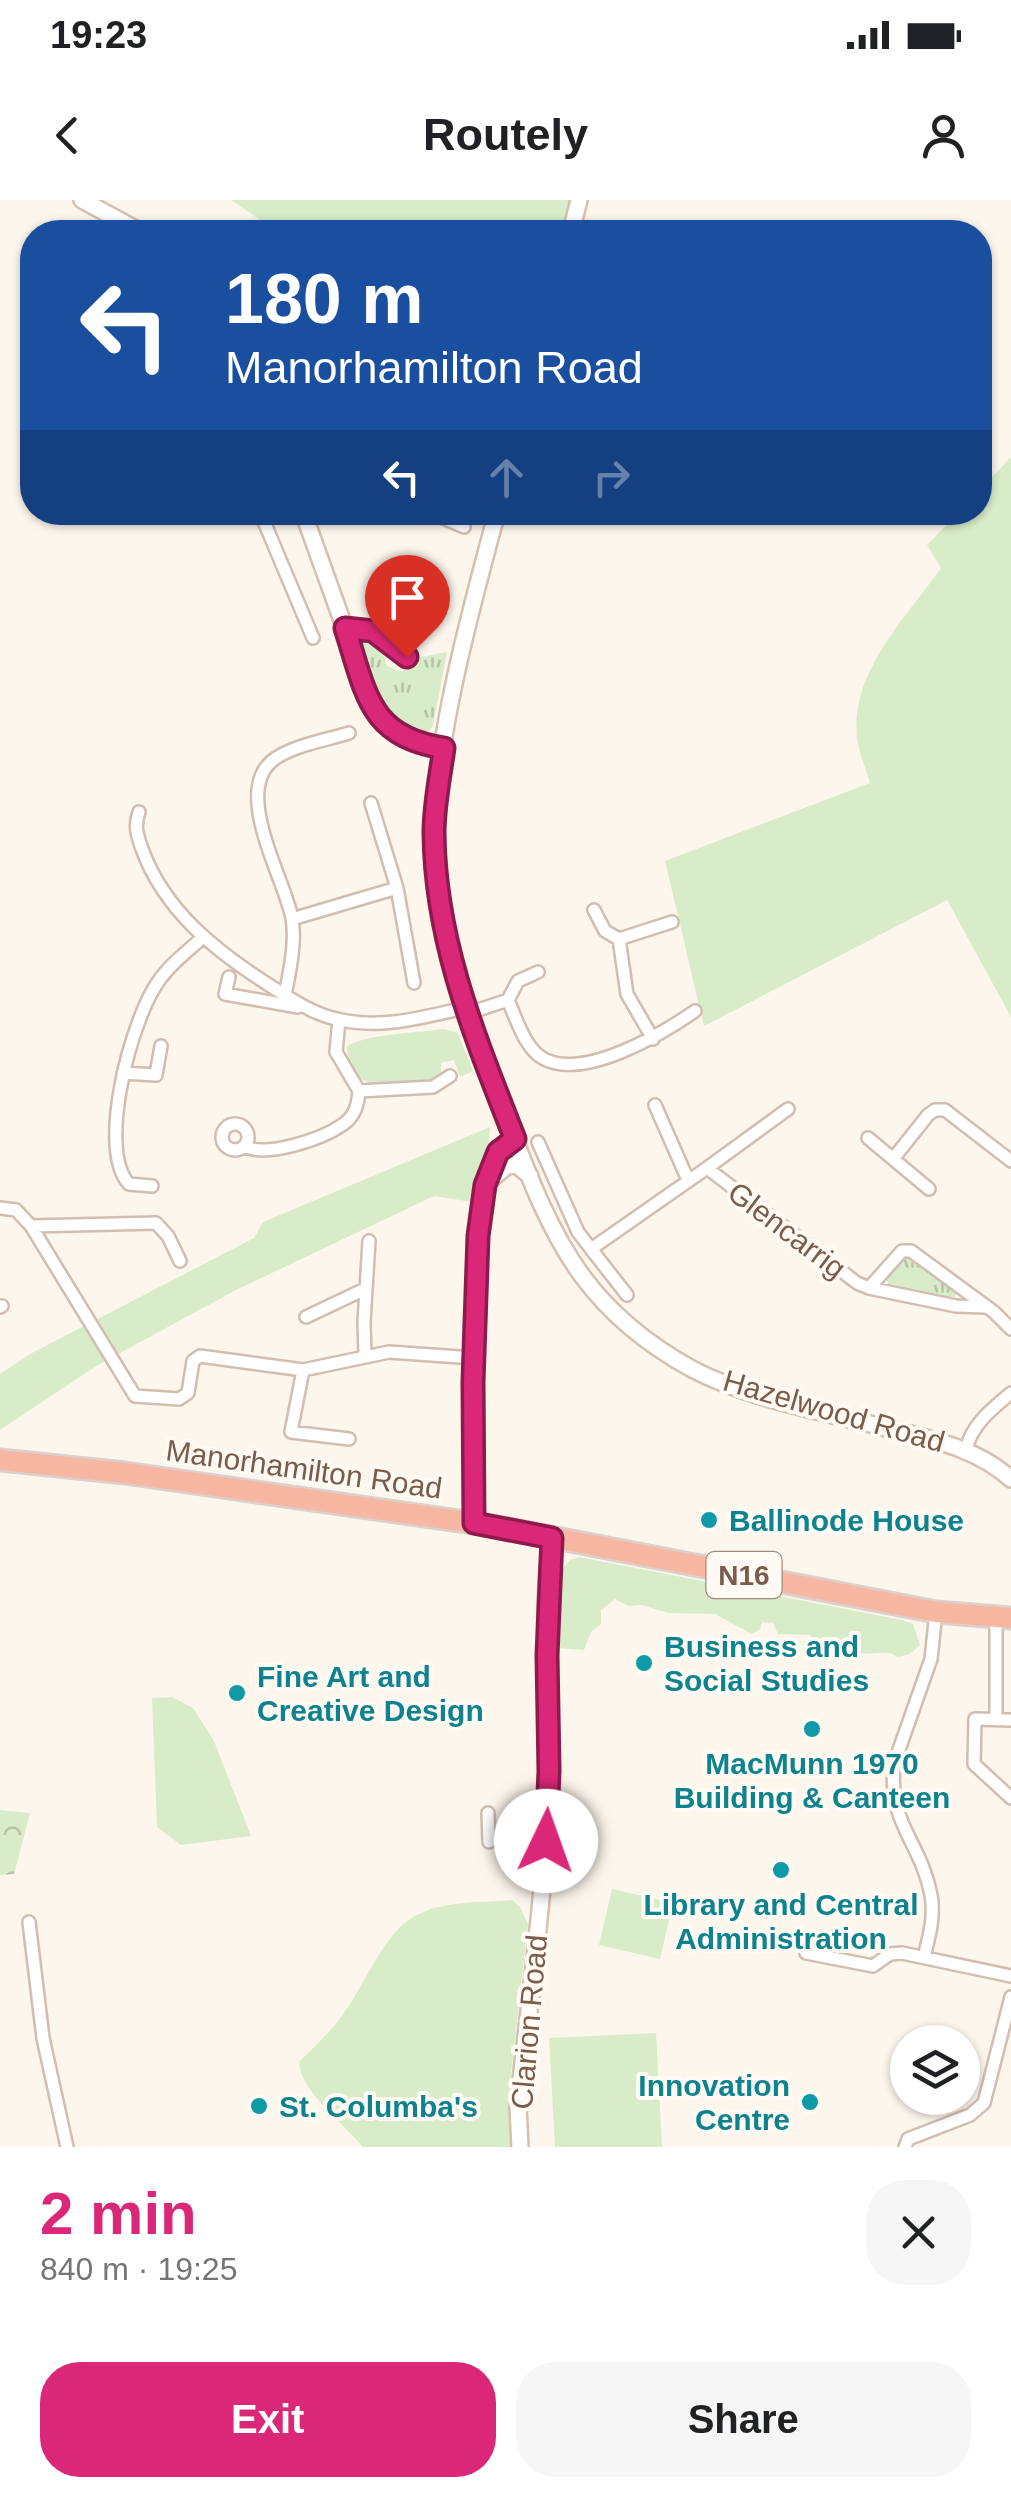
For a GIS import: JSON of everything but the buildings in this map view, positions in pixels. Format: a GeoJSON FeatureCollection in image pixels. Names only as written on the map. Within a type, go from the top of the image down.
{"type":"FeatureCollection","features":[{"type":"Feature","properties":{"kind":"highway","name":"Manorhamilton Road"},"geometry":{"type":"LineString","coordinates":[[0,1460],[474,1523],[936,1612],[1004,1618]]}},
{"type":"Feature","properties":{"kind":"main road"},"geometry":{"type":"LineString","coordinates":[[82,200],[119,220]]}},
{"type":"Feature","properties":{"kind":"main road"},"geometry":{"type":"LineString","coordinates":[[308,525],[375,712],[395,734],[417,744],[444,748]]}},
{"type":"Feature","properties":{"kind":"main road","name":"Hazelwood Road"},"geometry":{"type":"LineString","coordinates":[[494,525],[444,748],[434,831],[438,882],[448,951],[465,1011],[530,1176],[564,1249],[608,1307],[664,1353],[697,1371],[739,1388],[966,1450],[1011,1479]]}},
{"type":"Feature","properties":{"kind":"main road"},"geometry":{"type":"LineString","coordinates":[[474,1523],[478,1236],[485,1185],[498,1152],[515,1139]]}},
{"type":"Feature","properties":{"kind":"main road"},"geometry":{"type":"LineString","coordinates":[[485,1185],[507,1166],[517,1165],[530,1176]]}},
{"type":"Feature","properties":{"kind":"main road","name":"Clarion Road"},"geometry":{"type":"LineString","coordinates":[[520,2147],[518,2107],[547,1824],[552,1538]]}},
{"type":"Feature","properties":{"kind":"street"},"geometry":{"type":"LineString","coordinates":[[265,525],[313,638]]}},
{"type":"Feature","properties":{"kind":"street"},"geometry":{"type":"LineString","coordinates":[[459,525],[464,527]]}},
{"type":"Feature","properties":{"kind":"street"},"geometry":{"type":"LineString","coordinates":[[345,628],[373,631],[407,657]]}},
{"type":"Feature","properties":{"kind":"street"},"geometry":{"type":"LineString","coordinates":[[285,995],[292,958],[292,919],[256,804],[259,776],[273,759],[349,733]]}},
{"type":"Feature","properties":{"kind":"street"},"geometry":{"type":"LineString","coordinates":[[372,804],[397,888],[414,983]]}},
{"type":"Feature","properties":{"kind":"street"},"geometry":{"type":"LineString","coordinates":[[139,812],[135,822],[137,835],[148,866],[168,899],[203,937],[303,1008]]}},
{"type":"Feature","properties":{"kind":"street"},"geometry":{"type":"LineString","coordinates":[[292,919],[397,888]]}},
{"type":"Feature","properties":{"kind":"street"},"geometry":{"type":"LineString","coordinates":[[594,910],[605,932],[619,940],[672,922]]}},
{"type":"Feature","properties":{"kind":"street"},"geometry":{"type":"LineString","coordinates":[[152,1186],[129,1184],[121,1176],[118,1164],[123,1072],[137,1018],[159,980],[203,937]]}},
{"type":"Feature","properties":{"kind":"street"},"geometry":{"type":"LineString","coordinates":[[619,940],[627,994],[653,1038]]}},
{"type":"Feature","properties":{"kind":"street"},"geometry":{"type":"LineString","coordinates":[[229,977],[225,994],[303,1008],[339,1020],[393,1023],[508,1000],[518,981],[538,972]]}},
{"type":"Feature","properties":{"kind":"street"},"geometry":{"type":"LineString","coordinates":[[508,1000],[524,1036],[543,1059],[572,1064],[616,1054],[653,1038],[696,1011]]}},
{"type":"Feature","properties":{"kind":"street"},"geometry":{"type":"LineString","coordinates":[[244,1146],[254,1152],[275,1150],[342,1125],[358,1104],[360,1091],[336,1052],[339,1020]]}},
{"type":"Feature","properties":{"kind":"street"},"geometry":{"type":"LineString","coordinates":[[123,1072],[156,1076],[161,1046]]}},
{"type":"Feature","properties":{"kind":"street"},"geometry":{"type":"LineString","coordinates":[[360,1091],[433,1087],[450,1076]]}},
{"type":"Feature","properties":{"kind":"street","name":"Glencarrig"},"geometry":{"type":"LineString","coordinates":[[655,1106],[688,1180]]}},
{"type":"Feature","properties":{"kind":"street","name":"Glencarrig"},"geometry":{"type":"LineString","coordinates":[[591,1249],[788,1109]]}},
{"type":"Feature","properties":{"kind":"street"},"geometry":{"type":"LineString","coordinates":[[893,1159],[928,1114],[945,1110],[1011,1161]]}},
{"type":"Feature","properties":{"kind":"street"},"geometry":{"type":"LineString","coordinates":[[868,1138],[929,1189]]}},
{"type":"Feature","properties":{"kind":"street"},"geometry":{"type":"LineString","coordinates":[[538,1142],[578,1232],[627,1296]]}},
{"type":"Feature","properties":{"kind":"street","name":"Glencarrig"},"geometry":{"type":"LineString","coordinates":[[707,1168],[817,1254],[868,1288],[956,1306],[985,1307]]}},
{"type":"Feature","properties":{"kind":"street"},"geometry":{"type":"LineString","coordinates":[[0,1208],[16,1210],[31,1226],[135,1396],[179,1399],[188,1393],[193,1361],[200,1356],[303,1370],[389,1352],[474,1358]]}},
{"type":"Feature","properties":{"kind":"street"},"geometry":{"type":"LineString","coordinates":[[31,1226],[156,1222],[180,1261]]}},
{"type":"Feature","properties":{"kind":"street"},"geometry":{"type":"LineString","coordinates":[[365,1354],[369,1242]]}},
{"type":"Feature","properties":{"kind":"street","name":"Glencarrig"},"geometry":{"type":"LineString","coordinates":[[868,1288],[902,1251],[911,1251],[1011,1329]]}},
{"type":"Feature","properties":{"kind":"street"},"geometry":{"type":"LineString","coordinates":[[306,1317],[365,1289]]}},
{"type":"Feature","properties":{"kind":"street"},"geometry":{"type":"LineString","coordinates":[[303,1370],[291,1432],[349,1439]]}},
{"type":"Feature","properties":{"kind":"street"},"geometry":{"type":"LineString","coordinates":[[966,1450],[970,1435],[984,1416],[1011,1394]]}},
{"type":"Feature","properties":{"kind":"street"},"geometry":{"type":"LineString","coordinates":[[924,1958],[932,1922],[932,1898],[917,1850],[897,1819],[892,1776],[931,1659],[936,1612]]}},
{"type":"Feature","properties":{"kind":"street"},"geometry":{"type":"LineString","coordinates":[[996,1720],[1004,1618]]}},
{"type":"Feature","properties":{"kind":"street"},"geometry":{"type":"LineString","coordinates":[[1011,1720],[976,1718],[974,1764],[1011,1798]]}},
{"type":"Feature","properties":{"kind":"street"},"geometry":{"type":"LineString","coordinates":[[488,1812],[489,1842]]}},
{"type":"Feature","properties":{"kind":"street"},"geometry":{"type":"LineString","coordinates":[[29,1922],[44,2038],[67,2147]]}},
{"type":"Feature","properties":{"kind":"street"},"geometry":{"type":"LineString","coordinates":[[806,1954],[874,1966],[897,1952],[1011,1976]]}},
{"type":"Feature","properties":{"kind":"street"},"geometry":{"type":"LineString","coordinates":[[905,2147],[908,2140],[970,2115],[984,2102],[1011,1996]]}},
{"type":"Feature","properties":{"kind":"green space"},"geometry":{"type":"Polygon","coordinates":[[[231,200],[572,200],[566,220],[260,220],[231,200]]]}},
{"type":"Feature","properties":{"kind":"green space"},"geometry":{"type":"Polygon","coordinates":[[[1011,457],[1011,1017],[947,900],[704,1026],[665,861],[870,783],[858,744],[857,714],[871,668],[941,568],[927,545],[946,525],[992,525],[992,477],[1011,457]]]}},
{"type":"Feature","properties":{"kind":"green space"},"geometry":{"type":"Polygon","coordinates":[[[363,636],[380,645],[387,666],[402,672],[416,658],[447,652],[433,726],[426,734],[411,733],[388,715],[368,668],[360,639],[363,636]]]}},
{"type":"Feature","properties":{"kind":"green space"},"geometry":{"type":"Polygon","coordinates":[[[444,1029],[458,1033],[473,1071],[460,1077],[454,1060],[441,1063],[441,1077],[432,1081],[381,1084],[364,1080],[352,1069],[347,1047],[353,1043],[444,1029]]]}},
{"type":"Feature","properties":{"kind":"green space"},"geometry":{"type":"Polygon","coordinates":[[[490,1127],[473,1202],[434,1196],[236,1290],[98,1365],[0,1430],[0,1374],[32,1353],[254,1238],[263,1222],[490,1127]]]}},
{"type":"Feature","properties":{"kind":"green space"},"geometry":{"type":"Polygon","coordinates":[[[906,1258],[955,1290],[956,1296],[950,1299],[888,1287],[887,1277],[906,1258]]]}},
{"type":"Feature","properties":{"kind":"green space"},"geometry":{"type":"Polygon","coordinates":[[[579,1557],[902,1620],[913,1624],[920,1645],[910,1654],[898,1657],[841,1646],[825,1650],[813,1643],[811,1635],[778,1634],[773,1623],[762,1622],[752,1634],[715,1614],[668,1613],[642,1605],[629,1606],[615,1599],[601,1610],[601,1624],[591,1632],[584,1650],[557,1648],[561,1570],[579,1557]]]}},
{"type":"Feature","properties":{"kind":"green space"},"geometry":{"type":"Polygon","coordinates":[[[172,1697],[193,1708],[214,1741],[251,1836],[181,1845],[157,1827],[152,1698],[172,1697]]]}},
{"type":"Feature","properties":{"kind":"green space"},"geometry":{"type":"Polygon","coordinates":[[[0,1810],[30,1813],[14,1874],[0,1875],[0,1810]]]}},
{"type":"Feature","properties":{"kind":"green space"},"geometry":{"type":"Polygon","coordinates":[[[612,1889],[673,1903],[660,1959],[599,1945],[612,1889]]]}},
{"type":"Feature","properties":{"kind":"green space"},"geometry":{"type":"Polygon","coordinates":[[[512,1900],[528,1924],[509,2091],[510,2147],[363,2147],[314,2095],[299,2062],[341,2017],[403,1924],[436,1908],[512,1900]]]}},
{"type":"Feature","properties":{"kind":"green space"},"geometry":{"type":"Polygon","coordinates":[[[656,2033],[662,2147],[555,2147],[549,2038],[656,2033]]]}},
{"type":"Feature","properties":{"kind":"place","name":"Ballinode House"},"geometry":{"type":"Point","coordinates":[709,1520]}},
{"type":"Feature","properties":{"kind":"place","name":"Business and Social Studies"},"geometry":{"type":"Point","coordinates":[644,1663]}},
{"type":"Feature","properties":{"kind":"place","name":"Fine Art and Creative Design"},"geometry":{"type":"Point","coordinates":[237,1693]}},
{"type":"Feature","properties":{"kind":"place","name":"MacMunn 1970 Building & Canteen"},"geometry":{"type":"Point","coordinates":[812,1729]}},
{"type":"Feature","properties":{"kind":"place","name":"Library and Central Administration"},"geometry":{"type":"Point","coordinates":[781,1870]}},
{"type":"Feature","properties":{"kind":"place","name":"Innovation Centre"},"geometry":{"type":"Point","coordinates":[810,2102]}},
{"type":"Feature","properties":{"kind":"place","name":"St. Columba's"},"geometry":{"type":"Point","coordinates":[259,2106]}},
{"type":"Feature","properties":{"kind":"route"},"geometry":{"type":"LineString","coordinates":[[407,657],[373,631],[345,628],[375,712],[395,734],[417,744],[444,748],[434,831],[442,919],[464,1008],[515,1139],[498,1152],[485,1185],[478,1236],[474,1523],[552,1538],[546,1841]]}}]}
